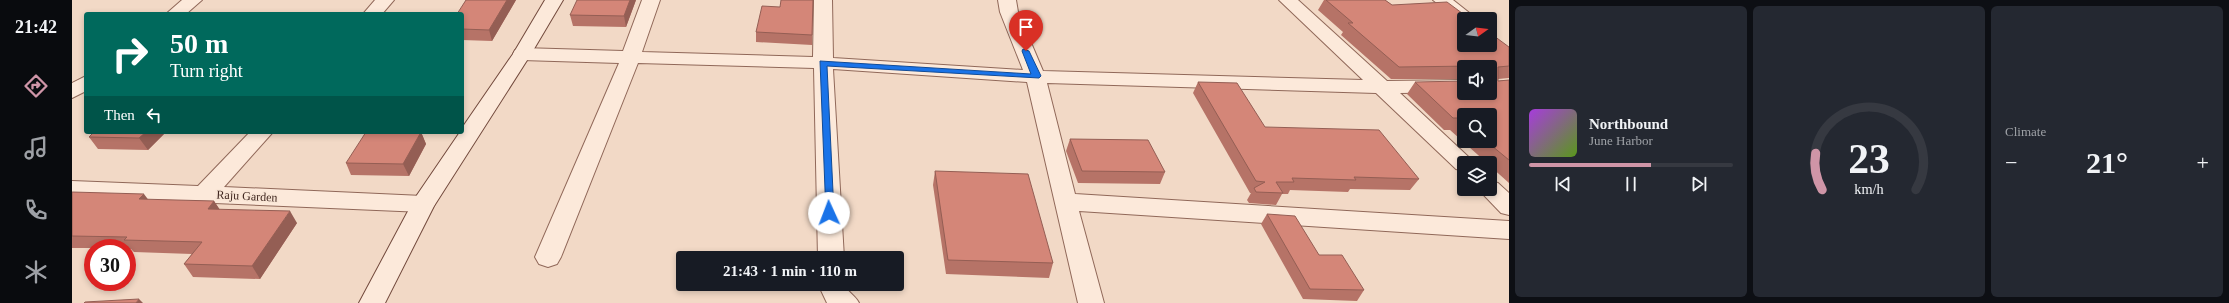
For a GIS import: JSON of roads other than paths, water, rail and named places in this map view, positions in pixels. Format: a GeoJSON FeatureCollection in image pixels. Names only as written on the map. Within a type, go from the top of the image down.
{"type":"FeatureCollection","features":[{"type":"Feature","properties":{"kind":"street"},"geometry":{"type":"LineString","coordinates":[[178,12],[194,0]]}},
{"type":"Feature","properties":{"kind":"street"},"geometry":{"type":"LineString","coordinates":[[374,12],[385,0]]}},
{"type":"Feature","properties":{"kind":"street"},"geometry":{"type":"LineString","coordinates":[[372,303],[423,204],[522,54],[554,0]]}},
{"type":"Feature","properties":{"kind":"street"},"geometry":{"type":"LineString","coordinates":[[548,257],[631,56],[651,0]]}},
{"type":"Feature","properties":{"kind":"street"},"geometry":{"type":"LineString","coordinates":[[823,0],[823,63],[831,251]]}},
{"type":"Feature","properties":{"kind":"street"},"geometry":{"type":"LineString","coordinates":[[1007,0],[1009,12],[1036,76],[1065,202],[1091,303]]}},
{"type":"Feature","properties":{"kind":"street"},"geometry":{"type":"LineString","coordinates":[[1288,0],[1457,157]]}},
{"type":"Feature","properties":{"kind":"street"},"geometry":{"type":"LineString","coordinates":[[1442,0],[1458,12]]}},
{"type":"Feature","properties":{"kind":"street"},"geometry":{"type":"LineString","coordinates":[[522,54],[631,56],[823,63],[1036,76],[1383,87],[1457,86]]}},
{"type":"Feature","properties":{"kind":"street"},"geometry":{"type":"LineString","coordinates":[[72,92],[84,83]]}},
{"type":"Feature","properties":{"kind":"street"},"geometry":{"type":"LineString","coordinates":[[204,194],[260,134]]}},
{"type":"Feature","properties":{"kind":"street","name":"Raju Garden"},"geometry":{"type":"LineString","coordinates":[[72,189],[423,204]]}},
{"type":"Feature","properties":{"kind":"street"},"geometry":{"type":"LineString","coordinates":[[1497,196],[1509,207]]}},
{"type":"Feature","properties":{"kind":"street"},"geometry":{"type":"LineString","coordinates":[[1065,202],[1509,230]]}},
{"type":"Feature","properties":{"kind":"street"},"geometry":{"type":"LineString","coordinates":[[833,291],[838,298],[846,303]]}}]}
